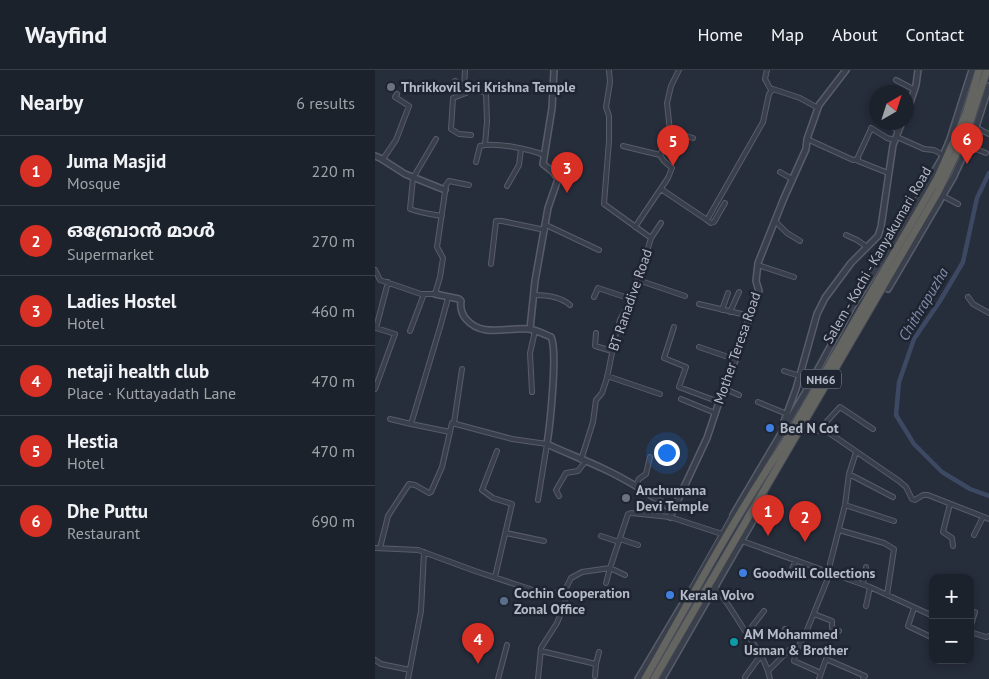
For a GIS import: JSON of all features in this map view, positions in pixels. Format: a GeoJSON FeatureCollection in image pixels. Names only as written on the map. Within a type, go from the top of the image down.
{"type":"FeatureCollection","features":[{"type":"Feature","properties":{"kind":"highway","name":"Salem - Kochi - Kanyakumari Road"},"geometry":{"type":"LineString","coordinates":[[657,679],[681,633],[713,584],[886,288],[952,147],[966,114],[973,76],[979,70]]}},
{"type":"Feature","properties":{"kind":"highway","name":"Salem - Kochi - Kanyakumari Road"},"geometry":{"type":"LineString","coordinates":[[645,679],[735,517],[783,444],[917,221],[947,175],[967,131],[987,70]]}},
{"type":"Feature","properties":{"kind":"highway"},"geometry":{"type":"LineString","coordinates":[[674,628],[681,633]]}},
{"type":"Feature","properties":{"kind":"street"},"geometry":{"type":"LineString","coordinates":[[465,70],[466,92],[453,98],[451,129],[459,134],[471,135]]}},
{"type":"Feature","properties":{"kind":"street"},"geometry":{"type":"LineString","coordinates":[[532,392],[530,353],[534,295],[549,208],[558,179],[543,164],[552,108],[553,70]]}},
{"type":"Feature","properties":{"kind":"street","name":"BT Ranadive Road"},"geometry":{"type":"LineString","coordinates":[[583,461],[593,422],[596,400],[602,393],[620,320],[631,299],[651,238],[604,204],[609,142],[609,116],[606,107],[610,82],[609,70]]}},
{"type":"Feature","properties":{"kind":"street"},"geometry":{"type":"LineString","coordinates":[[660,155],[670,131],[667,103],[671,86],[679,70]]}},
{"type":"Feature","properties":{"kind":"street"},"geometry":{"type":"LineString","coordinates":[[767,70],[765,79],[771,90]]}},
{"type":"Feature","properties":{"kind":"street","name":"Mother Teresa Road"},"geometry":{"type":"LineString","coordinates":[[670,517],[704,445],[725,390],[759,291],[756,281],[758,265],[806,149],[807,139],[818,108],[846,70]]}},
{"type":"Feature","properties":{"kind":"street"},"geometry":{"type":"LineString","coordinates":[[896,80],[915,90],[918,70]]}},
{"type":"Feature","properties":{"kind":"street"},"geometry":{"type":"LineString","coordinates":[[638,679],[722,534],[735,517],[853,305],[915,206],[943,155],[973,76]]}},
{"type":"Feature","properties":{"kind":"street"},"geometry":{"type":"LineString","coordinates":[[455,81],[465,88]]}},
{"type":"Feature","properties":{"kind":"street"},"geometry":{"type":"LineString","coordinates":[[886,288],[943,196],[968,146],[989,86]]}},
{"type":"Feature","properties":{"kind":"street"},"geometry":{"type":"LineString","coordinates":[[443,87],[453,91],[465,88],[487,92],[485,144]]}},
{"type":"Feature","properties":{"kind":"street"},"geometry":{"type":"LineString","coordinates":[[771,90],[785,92],[818,108]]}},
{"type":"Feature","properties":{"kind":"street"},"geometry":{"type":"LineString","coordinates":[[707,220],[763,122],[771,90]]}},
{"type":"Feature","properties":{"kind":"street"},"geometry":{"type":"LineString","coordinates":[[383,159],[396,140],[409,106],[395,97],[397,94]]}},
{"type":"Feature","properties":{"kind":"street"},"geometry":{"type":"LineString","coordinates":[[975,127],[989,134]]}},
{"type":"Feature","properties":{"kind":"street"},"geometry":{"type":"LineString","coordinates":[[858,159],[870,129],[887,138],[897,136]]}},
{"type":"Feature","properties":{"kind":"street"},"geometry":{"type":"LineString","coordinates":[[891,130],[897,136],[943,155]]}},
{"type":"Feature","properties":{"kind":"street"},"geometry":{"type":"LineString","coordinates":[[777,440],[800,376],[817,314],[825,298],[851,263],[878,236],[889,173],[899,130]]}},
{"type":"Feature","properties":{"kind":"street"},"geometry":{"type":"LineString","coordinates":[[670,131],[693,138]]}},
{"type":"Feature","properties":{"kind":"street"},"geometry":{"type":"LineString","coordinates":[[436,139],[413,178],[410,209],[442,216]]}},
{"type":"Feature","properties":{"kind":"street"},"geometry":{"type":"LineString","coordinates":[[807,139],[853,160],[858,159],[858,161],[889,173]]}},
{"type":"Feature","properties":{"kind":"street"},"geometry":{"type":"LineString","coordinates":[[476,162],[480,146],[485,144],[534,150],[544,155]]}},
{"type":"Feature","properties":{"kind":"street"},"geometry":{"type":"LineString","coordinates":[[623,146],[660,155],[672,168],[661,189],[635,227]]}},
{"type":"Feature","properties":{"kind":"street"},"geometry":{"type":"LineString","coordinates":[[968,146],[986,153]]}},
{"type":"Feature","properties":{"kind":"street"},"geometry":{"type":"LineString","coordinates":[[507,186],[519,165],[521,149]]}},
{"type":"Feature","properties":{"kind":"street"},"geometry":{"type":"LineString","coordinates":[[375,156],[413,178],[445,190]]}},
{"type":"Feature","properties":{"kind":"street"},"geometry":{"type":"LineString","coordinates":[[780,172],[793,179]]}},
{"type":"Feature","properties":{"kind":"street"},"geometry":{"type":"LineString","coordinates":[[435,294],[443,258],[437,247],[445,190],[449,181],[469,185]]}},
{"type":"Feature","properties":{"kind":"street"},"geometry":{"type":"LineString","coordinates":[[661,189],[711,223],[714,222],[725,203]]}},
{"type":"Feature","properties":{"kind":"street"},"geometry":{"type":"LineString","coordinates":[[943,196],[958,204]]}},
{"type":"Feature","properties":{"kind":"street"},"geometry":{"type":"LineString","coordinates":[[491,264],[496,221],[502,220],[545,228],[599,250]]}},
{"type":"Feature","properties":{"kind":"street"},"geometry":{"type":"LineString","coordinates":[[775,221],[787,233],[800,241]]}},
{"type":"Feature","properties":{"kind":"street"},"geometry":{"type":"LineString","coordinates":[[651,238],[661,223]]}},
{"type":"Feature","properties":{"kind":"street"},"geometry":{"type":"LineString","coordinates":[[846,235],[867,247]]}},
{"type":"Feature","properties":{"kind":"street"},"geometry":{"type":"LineString","coordinates":[[758,265],[794,277]]}},
{"type":"Feature","properties":{"kind":"street"},"geometry":{"type":"LineString","coordinates":[[375,270],[380,280],[424,294],[435,294],[461,301],[460,310],[463,315],[471,324],[481,330],[532,330],[551,337],[554,343],[547,444],[537,500]]}},
{"type":"Feature","properties":{"kind":"street"},"geometry":{"type":"LineString","coordinates":[[638,280],[685,296]]}},
{"type":"Feature","properties":{"kind":"street"},"geometry":{"type":"LineString","coordinates":[[375,388],[395,334],[375,328],[388,282]]}},
{"type":"Feature","properties":{"kind":"street"},"geometry":{"type":"LineString","coordinates":[[594,297],[598,288],[631,299]]}},
{"type":"Feature","properties":{"kind":"street"},"geometry":{"type":"LineString","coordinates":[[730,312],[739,292]]}},
{"type":"Feature","properties":{"kind":"street"},"geometry":{"type":"LineString","coordinates":[[722,310],[728,293]]}},
{"type":"Feature","properties":{"kind":"street"},"geometry":{"type":"LineString","coordinates":[[410,331],[424,294]]}},
{"type":"Feature","properties":{"kind":"street"},"geometry":{"type":"LineString","coordinates":[[534,295],[564,300],[570,305]]}},
{"type":"Feature","properties":{"kind":"street"},"geometry":{"type":"LineString","coordinates":[[968,297],[973,304],[989,313]]}},
{"type":"Feature","properties":{"kind":"street"},"geometry":{"type":"LineString","coordinates":[[411,424],[448,298]]}},
{"type":"Feature","properties":{"kind":"street"},"geometry":{"type":"LineString","coordinates":[[699,304],[750,316]]}},
{"type":"Feature","properties":{"kind":"street"},"geometry":{"type":"LineString","coordinates":[[674,327],[664,358],[686,368],[679,387],[719,402]]}},
{"type":"Feature","properties":{"kind":"street"},"geometry":{"type":"LineString","coordinates":[[596,334],[595,346],[612,351]]}},
{"type":"Feature","properties":{"kind":"street"},"geometry":{"type":"LineString","coordinates":[[699,347],[734,360]]}},
{"type":"Feature","properties":{"kind":"street"},"geometry":{"type":"LineString","coordinates":[[462,369],[454,423],[452,423],[442,467],[431,492],[429,494],[415,485],[409,484],[388,516],[377,548],[424,552],[536,591],[553,594],[566,588]]}},
{"type":"Feature","properties":{"kind":"street"},"geometry":{"type":"LineString","coordinates":[[784,371],[800,376]]}},
{"type":"Feature","properties":{"kind":"street"},"geometry":{"type":"LineString","coordinates":[[607,376],[660,394]]}},
{"type":"Feature","properties":{"kind":"street"},"geometry":{"type":"LineString","coordinates":[[725,390],[739,394]]}},
{"type":"Feature","properties":{"kind":"street"},"geometry":{"type":"LineString","coordinates":[[681,399],[715,413]]}},
{"type":"Feature","properties":{"kind":"street"},"geometry":{"type":"LineString","coordinates":[[758,402],[787,414]]}},
{"type":"Feature","properties":{"kind":"street"},"geometry":{"type":"LineString","coordinates":[[805,432],[813,432],[822,428],[831,415],[840,407],[873,430]]}},
{"type":"Feature","properties":{"kind":"street"},"geometry":{"type":"LineString","coordinates":[[390,419],[450,432]]}},
{"type":"Feature","properties":{"kind":"street"},"geometry":{"type":"LineString","coordinates":[[454,423],[512,440],[547,444],[604,469],[636,486],[673,510]]}},
{"type":"Feature","properties":{"kind":"street"},"geometry":{"type":"LineString","coordinates":[[822,428],[903,484],[912,499],[915,500],[926,494],[989,519]]}},
{"type":"Feature","properties":{"kind":"street"},"geometry":{"type":"LineString","coordinates":[[495,578],[512,504],[493,498],[481,490],[497,451]]}},
{"type":"Feature","properties":{"kind":"street"},"geometry":{"type":"LineString","coordinates":[[821,673],[794,661],[796,651],[814,614],[828,578],[845,505],[849,474],[856,452]]}},
{"type":"Feature","properties":{"kind":"street"},"geometry":{"type":"LineString","coordinates":[[636,486],[639,479],[646,474],[650,457]]}},
{"type":"Feature","properties":{"kind":"street"},"geometry":{"type":"LineString","coordinates":[[559,496],[556,490],[566,473],[578,471],[583,461]]}},
{"type":"Feature","properties":{"kind":"street"},"geometry":{"type":"LineString","coordinates":[[849,474],[893,497]]}},
{"type":"Feature","properties":{"kind":"street"},"geometry":{"type":"LineString","coordinates":[[657,679],[713,584],[742,541],[763,497]]}},
{"type":"Feature","properties":{"kind":"street"},"geometry":{"type":"LineString","coordinates":[[950,504],[943,532],[952,538],[953,546]]}},
{"type":"Feature","properties":{"kind":"street"},"geometry":{"type":"LineString","coordinates":[[845,505],[894,521]]}},
{"type":"Feature","properties":{"kind":"street"},"geometry":{"type":"LineString","coordinates":[[605,583],[628,514],[670,517],[722,534]]}},
{"type":"Feature","properties":{"kind":"street"},"geometry":{"type":"LineString","coordinates":[[975,534],[983,517]]}},
{"type":"Feature","properties":{"kind":"street"},"geometry":{"type":"LineString","coordinates":[[839,530],[884,543],[894,549],[887,595]]}},
{"type":"Feature","properties":{"kind":"street"},"geometry":{"type":"LineString","coordinates":[[506,533],[543,541]]}},
{"type":"Feature","properties":{"kind":"street"},"geometry":{"type":"LineString","coordinates":[[601,536],[638,545]]}},
{"type":"Feature","properties":{"kind":"street"},"geometry":{"type":"LineString","coordinates":[[742,541],[863,584],[929,614]]}},
{"type":"Feature","properties":{"kind":"street"},"geometry":{"type":"LineString","coordinates":[[408,679],[421,611],[424,552]]}},
{"type":"Feature","properties":{"kind":"street"},"geometry":{"type":"LineString","coordinates":[[789,576],[796,560]]}},
{"type":"Feature","properties":{"kind":"street"},"geometry":{"type":"LineString","coordinates":[[863,584],[866,567]]}},
{"type":"Feature","properties":{"kind":"street"},"geometry":{"type":"LineString","coordinates":[[538,679],[543,642],[554,629],[565,603],[566,588],[571,578],[582,572],[611,568],[625,575]]}},
{"type":"Feature","properties":{"kind":"street"},"geometry":{"type":"LineString","coordinates":[[713,584],[761,655],[769,671],[770,679]]}},
{"type":"Feature","properties":{"kind":"street"},"geometry":{"type":"LineString","coordinates":[[865,606],[870,587]]}},
{"type":"Feature","properties":{"kind":"street"},"geometry":{"type":"LineString","coordinates":[[914,608],[908,626],[929,636]]}},
{"type":"Feature","properties":{"kind":"street"},"geometry":{"type":"LineString","coordinates":[[747,634],[764,611]]}},
{"type":"Feature","properties":{"kind":"street"},"geometry":{"type":"LineString","coordinates":[[973,619],[975,612]]}},
{"type":"Feature","properties":{"kind":"street"},"geometry":{"type":"LineString","coordinates":[[814,614],[832,621],[832,628],[839,631]]}},
{"type":"Feature","properties":{"kind":"street"},"geometry":{"type":"LineString","coordinates":[[785,629],[802,639]]}},
{"type":"Feature","properties":{"kind":"street"},"geometry":{"type":"LineString","coordinates":[[974,633],[986,637],[989,636]]}},
{"type":"Feature","properties":{"kind":"street"},"geometry":{"type":"LineString","coordinates":[[498,679],[507,645]]}},
{"type":"Feature","properties":{"kind":"street"},"geometry":{"type":"LineString","coordinates":[[769,671],[791,648],[796,651]]}},
{"type":"Feature","properties":{"kind":"street"},"geometry":{"type":"LineString","coordinates":[[541,651],[596,664]]}},
{"type":"Feature","properties":{"kind":"street"},"geometry":{"type":"LineString","coordinates":[[595,676],[599,652]]}},
{"type":"Feature","properties":{"kind":"street"},"geometry":{"type":"LineString","coordinates":[[745,677],[761,655]]}},
{"type":"Feature","properties":{"kind":"street"},"geometry":{"type":"LineString","coordinates":[[819,679],[826,659],[865,676],[863,679]]}},
{"type":"Feature","properties":{"kind":"street"},"geometry":{"type":"LineString","coordinates":[[375,660],[381,664],[410,670]]}},
{"type":"Feature","properties":{"kind":"waterway","name":"Chithrapuzha"},"geometry":{"type":"LineString","coordinates":[[989,173],[977,198],[963,262],[940,301],[914,339],[899,382],[896,415],[914,444],[942,472],[970,489],[989,496]]}},
{"type":"Feature","properties":{"kind":"place","name":"Thrikkovil Sri Krishna Temple"},"geometry":{"type":"Point","coordinates":[391,87]}},
{"type":"Feature","properties":{"kind":"place","name":"Dhe Puttu"},"geometry":{"type":"Point","coordinates":[967,164]}},
{"type":"Feature","properties":{"kind":"place","name":"Hestia"},"geometry":{"type":"Point","coordinates":[673,166]}},
{"type":"Feature","properties":{"kind":"place","name":"Ladies Hostel"},"geometry":{"type":"Point","coordinates":[567,193]}},
{"type":"Feature","properties":{"kind":"place","name":"Bed N Cot"},"geometry":{"type":"Point","coordinates":[770,428]}},
{"type":"Feature","properties":{"kind":"place","name":"Anchumana Devi Temple"},"geometry":{"type":"Point","coordinates":[626,498]}},
{"type":"Feature","properties":{"kind":"place","name":"Juma Masjid"},"geometry":{"type":"Point","coordinates":[768,536]}},
{"type":"Feature","properties":{"kind":"place","name":"ഒബ്രോൻ മാൾ"},"geometry":{"type":"Point","coordinates":[805,542]}},
{"type":"Feature","properties":{"kind":"place","name":"Goodwill Collections"},"geometry":{"type":"Point","coordinates":[743,573]}},
{"type":"Feature","properties":{"kind":"place","name":"Kerala Volvo"},"geometry":{"type":"Point","coordinates":[670,595]}},
{"type":"Feature","properties":{"kind":"place","name":"Cochin Cooperation Zonal Office"},"geometry":{"type":"Point","coordinates":[504,601]}},
{"type":"Feature","properties":{"kind":"place","name":"AM Mohammed Usman & Brother"},"geometry":{"type":"Point","coordinates":[734,642]}},
{"type":"Feature","properties":{"kind":"place","name":"netaji health club"},"geometry":{"type":"Point","coordinates":[478,664]}}]}
